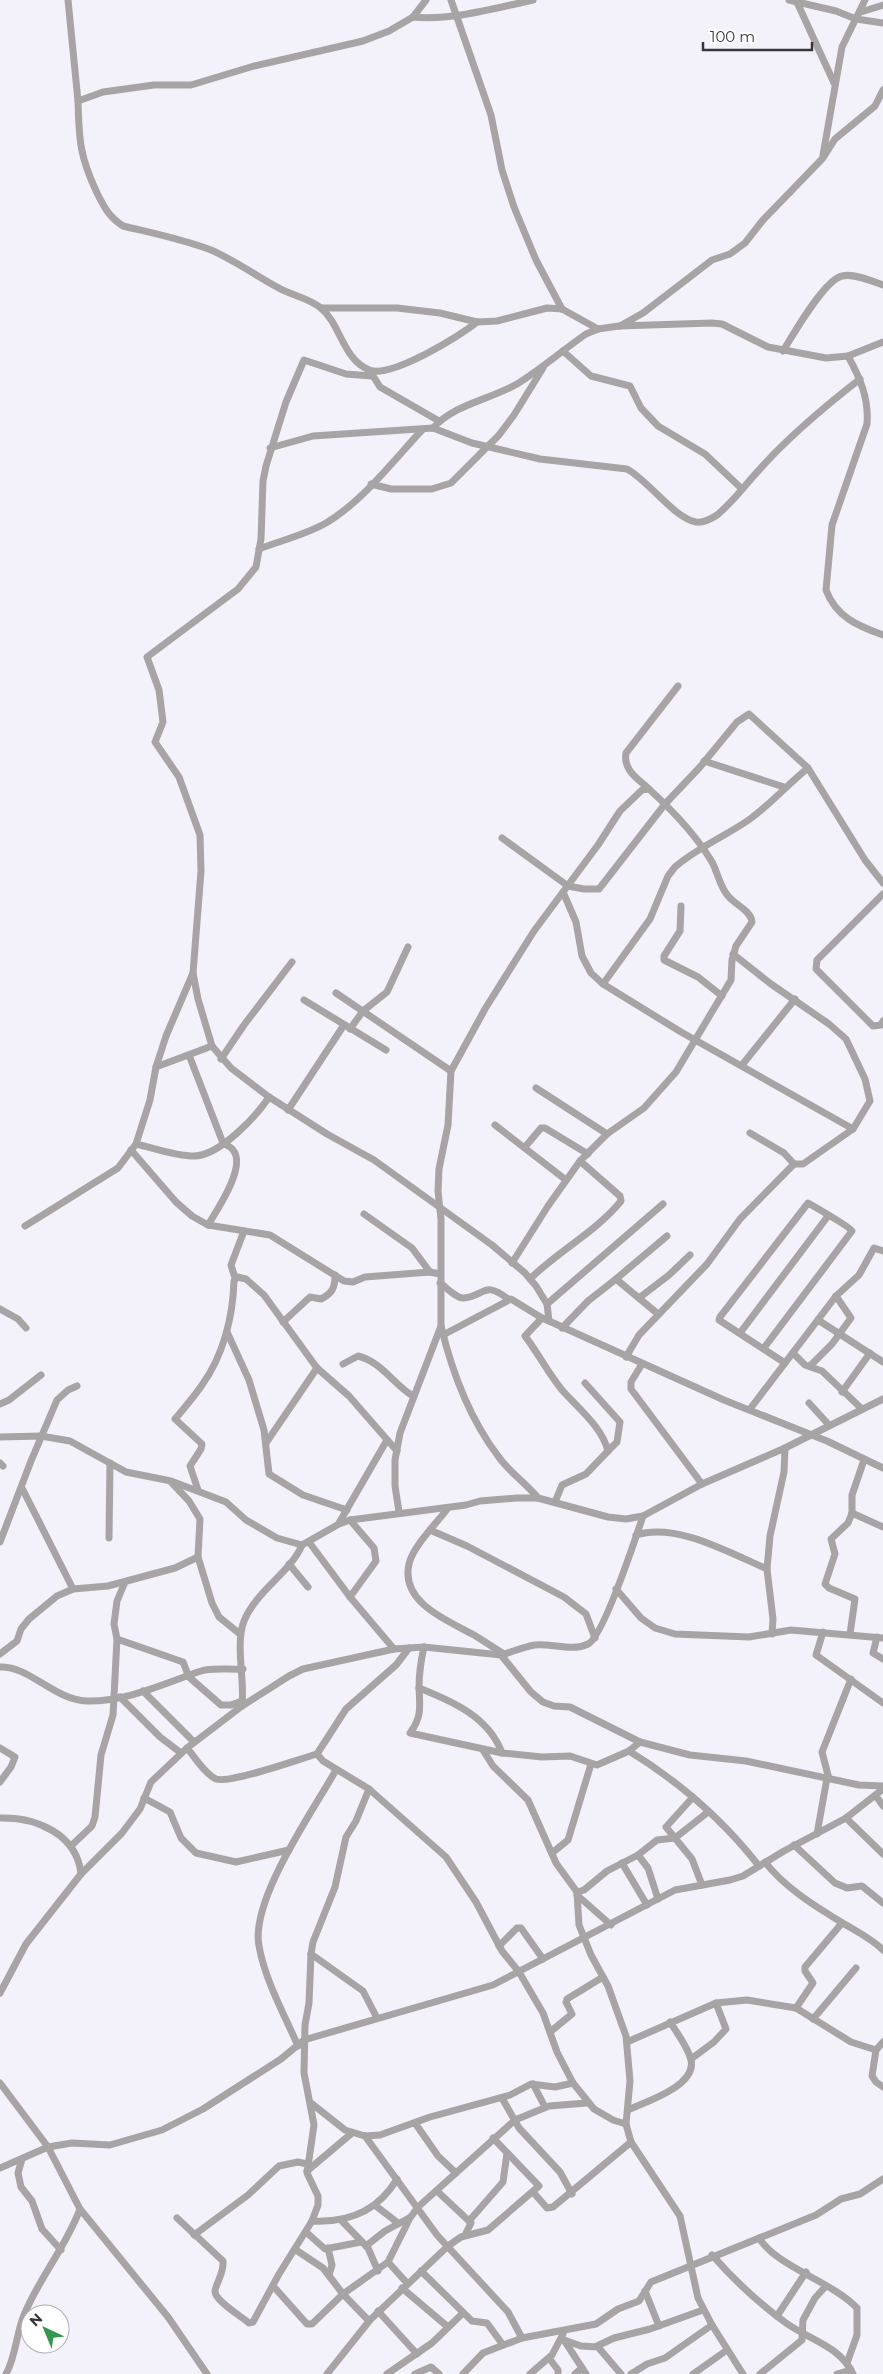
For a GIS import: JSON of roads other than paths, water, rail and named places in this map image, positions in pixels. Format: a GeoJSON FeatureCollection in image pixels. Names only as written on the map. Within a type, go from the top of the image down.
{"type":"FeatureCollection","features":[{"type":"Feature","properties":{"kind":"street"},"geometry":{"type":"LineString","coordinates":[[68,0],[78,102],[79,138],[84,165],[111,218],[123,226],[211,250],[277,287],[321,308],[397,308],[440,314],[477,322],[497,321],[547,308],[562,308],[598,329]]}},
{"type":"Feature","properties":{"kind":"street"},"geometry":{"type":"LineString","coordinates":[[78,102],[103,92],[154,85],[191,85],[254,66],[344,47],[389,31],[413,16],[426,0]]}},
{"type":"Feature","properties":{"kind":"street"},"geometry":{"type":"LineString","coordinates":[[451,0],[491,115],[502,170],[514,207],[536,260],[562,308]]}},
{"type":"Feature","properties":{"kind":"street"},"geometry":{"type":"LineString","coordinates":[[413,16],[427,18],[478,12],[533,0]]}},
{"type":"Feature","properties":{"kind":"street"},"geometry":{"type":"LineString","coordinates":[[789,0],[836,11],[856,19],[883,23]]}},
{"type":"Feature","properties":{"kind":"street"},"geometry":{"type":"LineString","coordinates":[[823,158],[834,83],[842,47],[861,12],[865,0]]}},
{"type":"Feature","properties":{"kind":"street"},"geometry":{"type":"LineString","coordinates":[[797,1],[834,83]]}},
{"type":"Feature","properties":{"kind":"street"},"geometry":{"type":"LineString","coordinates":[[861,12],[883,5]]}},
{"type":"Feature","properties":{"kind":"street"},"geometry":{"type":"LineString","coordinates":[[619,326],[643,313],[712,260],[735,250],[823,158],[835,139],[875,106],[883,90]]}},
{"type":"Feature","properties":{"kind":"street"},"geometry":{"type":"LineString","coordinates":[[784,351],[810,309],[834,280],[848,275],[883,285]]}},
{"type":"Feature","properties":{"kind":"street"},"geometry":{"type":"LineString","coordinates":[[321,308],[350,355],[370,373],[380,387],[439,422]]}},
{"type":"Feature","properties":{"kind":"street"},"geometry":{"type":"LineString","coordinates":[[477,322],[450,342],[402,365],[360,376],[346,374],[304,360],[286,402],[270,448],[262,481],[262,527],[256,567],[238,589],[147,657],[159,690],[163,722],[155,742],[179,777],[200,835],[201,871],[193,973],[198,999],[212,1046],[221,1059],[269,1097],[374,1160],[439,1205],[512,1262],[530,1280],[547,1304],[549,1321]]}},
{"type":"Feature","properties":{"kind":"street"},"geometry":{"type":"LineString","coordinates":[[432,428],[449,414],[492,397],[517,384],[586,334],[598,329],[619,326],[722,324],[768,347],[826,358],[848,356],[883,342]]}},
{"type":"Feature","properties":{"kind":"street"},"geometry":{"type":"LineString","coordinates":[[563,351],[591,376],[630,386],[641,408],[658,426],[705,454],[742,490]]}},
{"type":"Feature","properties":{"kind":"street"},"geometry":{"type":"LineString","coordinates":[[848,356],[860,379],[868,409],[867,424],[832,525],[826,590],[830,600],[845,618],[883,635]]}},
{"type":"Feature","properties":{"kind":"street"},"geometry":{"type":"LineString","coordinates":[[371,484],[391,489],[432,489],[451,483],[488,446],[514,415],[544,365]]}},
{"type":"Feature","properties":{"kind":"street"},"geometry":{"type":"LineString","coordinates":[[270,448],[313,436],[432,428],[488,446],[540,459],[627,469],[638,475],[670,506],[695,522],[705,521],[715,516],[742,490],[759,469],[815,414],[860,379]]}},
{"type":"Feature","properties":{"kind":"street"},"geometry":{"type":"LineString","coordinates":[[259,550],[291,539],[328,522],[371,484],[422,429]]}},
{"type":"Feature","properties":{"kind":"street"},"geometry":{"type":"LineString","coordinates":[[512,1262],[580,1161],[607,1134],[644,1108],[676,1072],[731,980],[733,954],[751,924],[752,918],[727,896],[713,863],[702,848],[665,804],[629,771],[624,762],[626,753],[678,686]]}},
{"type":"Feature","properties":{"kind":"street"},"geometry":{"type":"LineString","coordinates":[[566,889],[599,888],[665,804],[737,722],[749,714],[808,768],[865,860],[883,883]]}},
{"type":"Feature","properties":{"kind":"street"},"geometry":{"type":"LineString","coordinates":[[704,761],[784,787]]}},
{"type":"Feature","properties":{"kind":"street"},"geometry":{"type":"LineString","coordinates":[[603,984],[650,919],[671,872],[683,860],[748,820],[775,800],[784,787],[808,768]]}},
{"type":"Feature","properties":{"kind":"street"},"geometry":{"type":"LineString","coordinates":[[538,1498],[499,1458],[478,1426],[455,1373],[440,1326],[439,1169],[448,1125],[451,1071],[505,976],[628,800],[642,790],[649,789]]}},
{"type":"Feature","properties":{"kind":"street"},"geometry":{"type":"LineString","coordinates":[[502,838],[566,889],[576,922],[582,956],[591,973],[603,984],[853,1129]]}},
{"type":"Feature","properties":{"kind":"street"},"geometry":{"type":"LineString","coordinates":[[883,894],[817,960],[816,969],[873,1026],[880,1025],[883,1021]]}},
{"type":"Feature","properties":{"kind":"street"},"geometry":{"type":"LineString","coordinates":[[681,906],[680,930],[664,956],[664,960],[698,978],[722,996]]}},
{"type":"Feature","properties":{"kind":"street"},"geometry":{"type":"LineString","coordinates":[[288,1110],[347,1027],[363,1011],[387,992],[408,947]]}},
{"type":"Feature","properties":{"kind":"street"},"geometry":{"type":"LineString","coordinates":[[626,1357],[639,1335],[706,1264],[740,1219],[794,1164],[803,1164],[853,1129],[870,1102],[865,1079],[846,1039],[830,1024],[771,984],[733,954]]}},
{"type":"Feature","properties":{"kind":"street"},"geometry":{"type":"LineString","coordinates":[[221,1059],[244,1025],[292,962]]}},
{"type":"Feature","properties":{"kind":"street"},"geometry":{"type":"LineString","coordinates":[[25,1226],[118,1168],[134,1147],[152,1092],[156,1067],[166,1036],[193,973]]}},
{"type":"Feature","properties":{"kind":"street"},"geometry":{"type":"LineString","coordinates":[[336,993],[451,1071]]}},
{"type":"Feature","properties":{"kind":"street"},"geometry":{"type":"LineString","coordinates":[[742,1064],[794,999]]}},
{"type":"Feature","properties":{"kind":"street"},"geometry":{"type":"LineString","coordinates":[[304,1000],[386,1050]]}},
{"type":"Feature","properties":{"kind":"street"},"geometry":{"type":"LineString","coordinates":[[156,1067],[212,1046]]}},
{"type":"Feature","properties":{"kind":"street"},"geometry":{"type":"LineString","coordinates":[[189,1055],[224,1143],[233,1150],[237,1158],[233,1180],[208,1225]]}},
{"type":"Feature","properties":{"kind":"street"},"geometry":{"type":"LineString","coordinates":[[536,1088],[607,1134]]}},
{"type":"Feature","properties":{"kind":"street"},"geometry":{"type":"LineString","coordinates":[[134,1147],[196,1156],[224,1143],[254,1118],[269,1097]]}},
{"type":"Feature","properties":{"kind":"street"},"geometry":{"type":"LineString","coordinates":[[495,1125],[526,1146],[566,1180]]}},
{"type":"Feature","properties":{"kind":"street"},"geometry":{"type":"LineString","coordinates":[[526,1146],[541,1128],[545,1128],[588,1154]]}},
{"type":"Feature","properties":{"kind":"street"},"geometry":{"type":"LineString","coordinates":[[750,1133],[784,1153],[794,1164]]}},
{"type":"Feature","properties":{"kind":"street"},"geometry":{"type":"LineString","coordinates":[[134,1147],[176,1202],[192,1216],[208,1225],[270,1235],[344,1281],[353,1282],[365,1276],[430,1272],[440,1274]]}},
{"type":"Feature","properties":{"kind":"street"},"geometry":{"type":"LineString","coordinates":[[530,1280],[550,1261],[602,1219],[621,1200],[620,1196],[580,1161]]}},
{"type":"Feature","properties":{"kind":"street"},"geometry":{"type":"LineString","coordinates":[[764,1348],[852,1231],[849,1226],[828,1216],[808,1203],[728,1305],[719,1320],[785,1363]]}},
{"type":"Feature","properties":{"kind":"street"},"geometry":{"type":"LineString","coordinates":[[547,1304],[663,1204]]}},
{"type":"Feature","properties":{"kind":"street"},"geometry":{"type":"LineString","coordinates":[[364,1214],[412,1248],[430,1272]]}},
{"type":"Feature","properties":{"kind":"street"},"geometry":{"type":"LineString","coordinates":[[740,1333],[828,1216]]}},
{"type":"Feature","properties":{"kind":"street"},"geometry":{"type":"LineString","coordinates":[[198,1490],[190,1466],[201,1449],[202,1444],[176,1419],[204,1384],[227,1332],[235,1278],[231,1265],[244,1231]]}},
{"type":"Feature","properties":{"kind":"street"},"geometry":{"type":"LineString","coordinates":[[562,1328],[588,1301],[667,1236]]}},
{"type":"Feature","properties":{"kind":"street"},"geometry":{"type":"LineString","coordinates":[[750,1409],[836,1296],[859,1275],[874,1248],[883,1251]]}},
{"type":"Feature","properties":{"kind":"street"},"geometry":{"type":"LineString","coordinates":[[639,1298],[669,1275],[690,1255]]}},
{"type":"Feature","properties":{"kind":"street"},"geometry":{"type":"LineString","coordinates":[[283,1322],[310,1297],[321,1299],[330,1293],[335,1288],[335,1275]]}},
{"type":"Feature","properties":{"kind":"street"},"geometry":{"type":"LineString","coordinates":[[235,1278],[242,1277],[254,1284],[270,1301],[317,1368],[349,1396],[397,1451]]}},
{"type":"Feature","properties":{"kind":"street"},"geometry":{"type":"LineString","coordinates":[[616,1279],[658,1314]]}},
{"type":"Feature","properties":{"kind":"street"},"geometry":{"type":"LineString","coordinates":[[440,1283],[459,1297],[464,1298],[485,1290],[492,1290],[508,1299]]}},
{"type":"Feature","properties":{"kind":"street"},"geometry":{"type":"LineString","coordinates":[[810,1366],[851,1318],[836,1296]]}},
{"type":"Feature","properties":{"kind":"street"},"geometry":{"type":"LineString","coordinates":[[443,1335],[508,1299],[514,1299],[542,1318],[562,1328],[642,1364],[811,1434],[883,1468]]}},
{"type":"Feature","properties":{"kind":"street"},"geometry":{"type":"LineString","coordinates":[[0,1308],[26,1328]]}},
{"type":"Feature","properties":{"kind":"street"},"geometry":{"type":"LineString","coordinates":[[542,1318],[525,1336],[562,1390],[604,1440],[608,1451]]}},
{"type":"Feature","properties":{"kind":"street"},"geometry":{"type":"LineString","coordinates":[[818,1320],[883,1362]]}},
{"type":"Feature","properties":{"kind":"street"},"geometry":{"type":"LineString","coordinates":[[399,1512],[395,1486],[400,1433],[440,1326]]}},
{"type":"Feature","properties":{"kind":"street"},"geometry":{"type":"LineString","coordinates":[[227,1332],[249,1380],[266,1442],[268,1471],[271,1476],[303,1495],[347,1510]]}},
{"type":"Feature","properties":{"kind":"street"},"geometry":{"type":"LineString","coordinates":[[793,1353],[805,1365],[822,1371],[862,1409]]}},
{"type":"Feature","properties":{"kind":"street"},"geometry":{"type":"LineString","coordinates":[[842,1392],[870,1353]]}},
{"type":"Feature","properties":{"kind":"street"},"geometry":{"type":"LineString","coordinates":[[342,1364],[358,1356],[368,1359],[381,1367],[401,1389],[414,1396]]}},
{"type":"Feature","properties":{"kind":"street"},"geometry":{"type":"LineString","coordinates":[[642,1364],[631,1382],[631,1389],[702,1484]]}},
{"type":"Feature","properties":{"kind":"street"},"geometry":{"type":"LineString","coordinates":[[266,1442],[317,1368]]}},
{"type":"Feature","properties":{"kind":"street"},"geometry":{"type":"LineString","coordinates":[[0,1404],[9,1400],[41,1375]]}},
{"type":"Feature","properties":{"kind":"street"},"geometry":{"type":"LineString","coordinates":[[555,1502],[562,1484],[586,1474],[617,1442],[620,1422],[585,1383]]}},
{"type":"Feature","properties":{"kind":"street"},"geometry":{"type":"LineString","coordinates":[[0,1542],[57,1400],[68,1390],[77,1386]]}},
{"type":"Feature","properties":{"kind":"street"},"geometry":{"type":"LineString","coordinates":[[0,1430],[3,1437],[41,1436],[70,1441],[126,1472],[198,1490],[226,1502],[246,1520],[277,1538],[302,1545],[338,1524],[350,1520],[399,1512],[448,1508],[495,1499],[538,1498],[608,1517],[626,1519],[643,1516],[702,1484],[785,1448],[883,1399]]}},
{"type":"Feature","properties":{"kind":"street"},"geometry":{"type":"LineString","coordinates":[[809,1403],[829,1425]]}},
{"type":"Feature","properties":{"kind":"street"},"geometry":{"type":"LineString","coordinates":[[338,1524],[388,1440]]}},
{"type":"Feature","properties":{"kind":"street"},"geometry":{"type":"LineString","coordinates":[[772,1634],[773,1619],[766,1569],[770,1536],[784,1472],[785,1448]]}},
{"type":"Feature","properties":{"kind":"street"},"geometry":{"type":"LineString","coordinates":[[850,1634],[855,1599],[829,1588],[825,1584],[835,1554],[831,1539],[847,1526],[852,1512],[852,1495],[864,1460]]}},
{"type":"Feature","properties":{"kind":"street"},"geometry":{"type":"LineString","coordinates":[[108,1538],[110,1463]]}},
{"type":"Feature","properties":{"kind":"street"},"geometry":{"type":"LineString","coordinates":[[171,1482],[189,1501],[200,1519],[198,1557],[212,1603],[219,1617],[240,1634]]}},
{"type":"Feature","properties":{"kind":"street"},"geometry":{"type":"LineString","coordinates":[[22,1488],[73,1589]]}},
{"type":"Feature","properties":{"kind":"street"},"geometry":{"type":"LineString","coordinates":[[448,1508],[430,1530],[409,1563],[408,1573],[411,1586],[418,1600],[443,1619],[503,1654],[531,1692],[543,1702],[554,1706],[570,1707],[640,1742],[690,1755],[768,1764],[828,1779],[883,1788]]}},
{"type":"Feature","properties":{"kind":"street"},"geometry":{"type":"LineString","coordinates":[[852,1512],[883,1527]]}},
{"type":"Feature","properties":{"kind":"street"},"geometry":{"type":"LineString","coordinates":[[0,1993],[26,1944],[81,1874],[122,1833],[140,1809],[151,1782],[184,1750],[242,1703],[303,1670],[394,1649],[424,1647],[503,1654],[535,1645],[580,1647],[590,1644],[595,1638],[616,1589],[643,1516]]}},
{"type":"Feature","properties":{"kind":"street"},"geometry":{"type":"LineString","coordinates":[[350,1520],[374,1548],[376,1561],[350,1597]]}},
{"type":"Feature","properties":{"kind":"street"},"geometry":{"type":"LineString","coordinates":[[430,1530],[467,1546],[564,1597],[586,1614],[595,1638]]}},
{"type":"Feature","properties":{"kind":"street"},"geometry":{"type":"LineString","coordinates":[[636,1535],[654,1531],[677,1534],[728,1552],[766,1569]]}},
{"type":"Feature","properties":{"kind":"street"},"geometry":{"type":"LineString","coordinates":[[309,1542],[350,1597],[394,1649]]}},
{"type":"Feature","properties":{"kind":"street"},"geometry":{"type":"LineString","coordinates":[[242,1703],[243,1669],[240,1634],[251,1609],[298,1555],[302,1545]]}},
{"type":"Feature","properties":{"kind":"street"},"geometry":{"type":"LineString","coordinates":[[0,1654],[16,1641],[21,1629],[38,1611],[57,1596],[73,1589],[99,1588],[125,1582],[175,1568],[198,1557]]}},
{"type":"Feature","properties":{"kind":"street"},"geometry":{"type":"LineString","coordinates":[[289,1564],[308,1587]]}},
{"type":"Feature","properties":{"kind":"street"},"geometry":{"type":"LineString","coordinates":[[71,1846],[92,1826],[95,1817],[101,1754],[113,1715],[116,1698],[117,1639],[114,1619],[117,1601],[125,1582]]}},
{"type":"Feature","properties":{"kind":"street"},"geometry":{"type":"LineString","coordinates":[[616,1589],[641,1618],[655,1628],[675,1634],[734,1637],[772,1634],[791,1630],[850,1634],[880,1638],[873,1653],[883,1659]]}},
{"type":"Feature","properties":{"kind":"street"},"geometry":{"type":"LineString","coordinates":[[824,1632],[816,1655],[883,1704]]}},
{"type":"Feature","properties":{"kind":"street"},"geometry":{"type":"LineString","coordinates":[[117,1639],[183,1662],[189,1676],[221,1705],[242,1703]]}},
{"type":"Feature","properties":{"kind":"street"},"geometry":{"type":"LineString","coordinates":[[424,1647],[419,1688],[421,1712],[418,1723],[410,1733],[462,1742],[483,1750],[542,1757],[570,1756],[591,1764],[602,1764],[629,1751],[640,1742]]}},
{"type":"Feature","properties":{"kind":"street"},"geometry":{"type":"LineString","coordinates":[[116,1698],[160,1736],[184,1750],[218,1779],[243,1776],[317,1754],[346,1709],[396,1666],[409,1648]]}},
{"type":"Feature","properties":{"kind":"street"},"geometry":{"type":"LineString","coordinates":[[0,1667],[9,1667],[22,1671],[42,1685],[72,1698],[85,1701],[116,1698],[143,1691],[202,1670],[243,1669]]}},
{"type":"Feature","properties":{"kind":"street"},"geometry":{"type":"LineString","coordinates":[[816,1834],[828,1779],[822,1752],[851,1679]]}},
{"type":"Feature","properties":{"kind":"street"},"geometry":{"type":"LineString","coordinates":[[419,1688],[459,1706],[481,1722],[493,1733],[502,1752]]}},
{"type":"Feature","properties":{"kind":"street"},"geometry":{"type":"LineString","coordinates":[[143,1691],[194,1742]]}},
{"type":"Feature","properties":{"kind":"street"},"geometry":{"type":"LineString","coordinates":[[0,1748],[15,1757],[11,1767],[0,1782]]}},
{"type":"Feature","properties":{"kind":"street"},"geometry":{"type":"LineString","coordinates":[[483,1750],[493,1766],[528,1800],[552,1853],[577,1893],[611,1925]]}},
{"type":"Feature","properties":{"kind":"street"},"geometry":{"type":"LineString","coordinates":[[629,1751],[663,1772],[781,1880],[883,1950]]}},
{"type":"Feature","properties":{"kind":"street"},"geometry":{"type":"LineString","coordinates":[[317,1754],[322,1762],[370,1789],[446,1857],[476,1902],[499,1946],[519,1972],[543,2013],[557,2052],[573,2084],[587,2103],[601,2114],[626,2124]]}},
{"type":"Feature","properties":{"kind":"street"},"geometry":{"type":"LineString","coordinates":[[552,1853],[568,1840],[591,1764]]}},
{"type":"Feature","properties":{"kind":"street"},"geometry":{"type":"LineString","coordinates":[[298,2046],[271,1983],[259,1947],[260,1917],[289,1850],[336,1770]]}},
{"type":"Feature","properties":{"kind":"street"},"geometry":{"type":"LineString","coordinates":[[0,2168],[48,2147],[72,2143],[110,2144],[162,2130],[203,2110],[298,2046],[304,2040],[493,1985],[675,1890],[737,1878],[846,1818],[876,1796],[883,1788]]}},
{"type":"Feature","properties":{"kind":"street"},"geometry":{"type":"LineString","coordinates":[[177,2218],[223,2261],[222,2276],[215,2290],[217,2298],[244,2319],[253,2322],[274,2287],[279,2274],[296,2250],[312,2221],[318,2197],[307,2168],[314,2125],[311,2103],[306,2087],[304,2040],[309,2003],[311,1954],[313,1942],[335,1887],[338,1864],[346,1837],[356,1821],[370,1789]]}},
{"type":"Feature","properties":{"kind":"street"},"geometry":{"type":"LineString","coordinates":[[876,1796],[883,1806]]}},
{"type":"Feature","properties":{"kind":"street"},"geometry":{"type":"LineString","coordinates":[[144,1798],[170,1812],[181,1838],[196,1853],[236,1862],[289,1850]]}},
{"type":"Feature","properties":{"kind":"street"},"geometry":{"type":"LineString","coordinates":[[693,1798],[666,1826],[694,1863],[702,1885]]}},
{"type":"Feature","properties":{"kind":"street"},"geometry":{"type":"LineString","coordinates":[[577,1893],[584,1890],[607,1870],[638,1855],[656,1840],[675,1838],[708,1812]]}},
{"type":"Feature","properties":{"kind":"street"},"geometry":{"type":"LineString","coordinates":[[0,1818],[15,1818],[32,1822],[55,1832],[71,1846],[80,1862],[81,1874]]}},
{"type":"Feature","properties":{"kind":"street"},"geometry":{"type":"LineString","coordinates":[[846,1818],[883,1854]]}},
{"type":"Feature","properties":{"kind":"street"},"geometry":{"type":"LineString","coordinates":[[794,1845],[835,1883],[847,1888],[862,1886],[883,1903]]}},
{"type":"Feature","properties":{"kind":"street"},"geometry":{"type":"LineString","coordinates":[[638,1855],[647,1866],[658,1899]]}},
{"type":"Feature","properties":{"kind":"street"},"geometry":{"type":"LineString","coordinates":[[622,1863],[647,1905]]}},
{"type":"Feature","properties":{"kind":"street"},"geometry":{"type":"LineString","coordinates":[[577,1893],[578,1920],[588,1950],[613,1997],[627,2042],[630,2081],[626,2124],[631,2142],[680,2216],[690,2266],[703,2310],[743,2374]]}},
{"type":"Feature","properties":{"kind":"street"},"geometry":{"type":"LineString","coordinates":[[796,2008],[813,1983],[804,1971],[805,1967],[842,1923]]}},
{"type":"Feature","properties":{"kind":"street"},"geometry":{"type":"LineString","coordinates":[[499,1946],[520,1927],[543,1959]]}},
{"type":"Feature","properties":{"kind":"street"},"geometry":{"type":"LineString","coordinates":[[311,1954],[363,1991],[377,2018]]}},
{"type":"Feature","properties":{"kind":"street"},"geometry":{"type":"LineString","coordinates":[[813,2019],[856,1968]]}},
{"type":"Feature","properties":{"kind":"street"},"geometry":{"type":"LineString","coordinates":[[550,2032],[572,2014],[566,2002],[567,1999],[603,1977]]}},
{"type":"Feature","properties":{"kind":"street"},"geometry":{"type":"LineString","coordinates":[[627,2042],[716,2003],[747,2000],[796,2008],[851,2042],[876,2050]]}},
{"type":"Feature","properties":{"kind":"street"},"geometry":{"type":"LineString","coordinates":[[690,2058],[714,2042],[726,2029],[716,2003]]}},
{"type":"Feature","properties":{"kind":"street"},"geometry":{"type":"LineString","coordinates":[[628,2110],[680,2085],[688,2074],[690,2058],[670,2022]]}},
{"type":"Feature","properties":{"kind":"street"},"geometry":{"type":"LineString","coordinates":[[883,2042],[876,2050],[872,2076],[883,2087]]}},
{"type":"Feature","properties":{"kind":"street"},"geometry":{"type":"LineString","coordinates":[[0,2083],[48,2147],[80,2209],[168,2317],[206,2374]]}},
{"type":"Feature","properties":{"kind":"street"},"geometry":{"type":"LineString","coordinates":[[311,2103],[343,2129],[365,2136],[380,2135],[430,2117],[502,2098],[533,2084],[555,2087],[573,2084]]}},
{"type":"Feature","properties":{"kind":"street"},"geometry":{"type":"LineString","coordinates":[[533,2084],[545,2107]]}},
{"type":"Feature","properties":{"kind":"street"},"geometry":{"type":"LineString","coordinates":[[502,2098],[532,2144],[560,2172],[572,2194]]}},
{"type":"Feature","properties":{"kind":"street"},"geometry":{"type":"LineString","coordinates":[[274,2287],[310,2325],[343,2294],[388,2262],[410,2218],[418,2207],[515,2120],[545,2107],[587,2103]]}},
{"type":"Feature","properties":{"kind":"street"},"geometry":{"type":"LineString","coordinates":[[415,2123],[442,2161],[456,2172]]}},
{"type":"Feature","properties":{"kind":"street"},"geometry":{"type":"LineString","coordinates":[[307,2168],[352,2133]]}},
{"type":"Feature","properties":{"kind":"street"},"geometry":{"type":"LineString","coordinates":[[365,2136],[418,2207],[426,2221],[508,2312],[522,2338]]}},
{"type":"Feature","properties":{"kind":"street"},"geometry":{"type":"LineString","coordinates":[[327,2374],[378,2311],[448,2246],[466,2235],[488,2230],[498,2219],[533,2192],[540,2184],[493,2138]]}},
{"type":"Feature","properties":{"kind":"street"},"geometry":{"type":"LineString","coordinates":[[533,2192],[549,2209],[572,2194],[631,2142]]}},
{"type":"Feature","properties":{"kind":"street"},"geometry":{"type":"LineString","coordinates":[[469,2221],[503,2182],[507,2153]]}},
{"type":"Feature","properties":{"kind":"street"},"geometry":{"type":"LineString","coordinates":[[22,2159],[18,2172],[21,2187],[32,2201],[42,2229],[61,2250]]}},
{"type":"Feature","properties":{"kind":"street"},"geometry":{"type":"LineString","coordinates":[[194,2235],[248,2195],[279,2166],[295,2163],[307,2168]]}},
{"type":"Feature","properties":{"kind":"street"},"geometry":{"type":"LineString","coordinates":[[312,2221],[330,2222],[364,2212],[376,2206],[388,2194],[397,2179]]}},
{"type":"Feature","properties":{"kind":"street"},"geometry":{"type":"LineString","coordinates":[[463,2374],[482,2354],[503,2345],[522,2338],[564,2336],[596,2324],[618,2309],[638,2302],[651,2282],[712,2255],[816,2215],[841,2199],[856,2196],[883,2179]]}},
{"type":"Feature","properties":{"kind":"street"},"geometry":{"type":"LineString","coordinates":[[438,2191],[471,2223],[466,2235]]}},
{"type":"Feature","properties":{"kind":"street"},"geometry":{"type":"LineString","coordinates":[[376,2206],[398,2223]]}},
{"type":"Feature","properties":{"kind":"street"},"geometry":{"type":"LineString","coordinates":[[6,2374],[16,2348],[24,2315],[61,2250],[80,2209]]}},
{"type":"Feature","properties":{"kind":"street"},"geometry":{"type":"LineString","coordinates":[[306,2232],[323,2248],[364,2244],[398,2223],[410,2218]]}},
{"type":"Feature","properties":{"kind":"street"},"geometry":{"type":"LineString","coordinates":[[341,2220],[364,2244],[378,2270]]}},
{"type":"Feature","properties":{"kind":"street"},"geometry":{"type":"LineString","coordinates":[[759,2238],[768,2251],[839,2293],[858,2311],[857,2335],[847,2363]]}},
{"type":"Feature","properties":{"kind":"street"},"geometry":{"type":"LineString","coordinates":[[328,2248],[332,2265],[329,2275]]}},
{"type":"Feature","properties":{"kind":"street"},"geometry":{"type":"LineString","coordinates":[[296,2250],[329,2275],[343,2294],[369,2321]]}},
{"type":"Feature","properties":{"kind":"street"},"geometry":{"type":"LineString","coordinates":[[712,2255],[730,2275],[778,2316],[802,2333],[828,2346],[847,2363],[852,2372],[837,2374]]}},
{"type":"Feature","properties":{"kind":"street"},"geometry":{"type":"LineString","coordinates":[[388,2262],[405,2286],[448,2327]]}},
{"type":"Feature","properties":{"kind":"street"},"geometry":{"type":"LineString","coordinates":[[421,2271],[472,2322],[487,2323],[503,2345]]}},
{"type":"Feature","properties":{"kind":"street"},"geometry":{"type":"LineString","coordinates":[[778,2316],[806,2272]]}},
{"type":"Feature","properties":{"kind":"street"},"geometry":{"type":"LineString","coordinates":[[760,2374],[800,2343],[805,2315],[815,2298],[826,2286]]}},
{"type":"Feature","properties":{"kind":"street"},"geometry":{"type":"LineString","coordinates":[[645,2291],[659,2326]]}},
{"type":"Feature","properties":{"kind":"street"},"geometry":{"type":"LineString","coordinates":[[564,2336],[582,2346],[597,2346],[614,2338],[659,2326],[703,2310]]}},
{"type":"Feature","properties":{"kind":"street"},"geometry":{"type":"LineString","coordinates":[[378,2311],[417,2354]]}},
{"type":"Feature","properties":{"kind":"street"},"geometry":{"type":"LineString","coordinates":[[387,2374],[417,2354],[463,2313]]}},
{"type":"Feature","properties":{"kind":"street"},"geometry":{"type":"LineString","coordinates":[[631,2374],[647,2364],[665,2358],[712,2326]]}},
{"type":"Feature","properties":{"kind":"street"},"geometry":{"type":"LineString","coordinates":[[530,2374],[549,2358],[564,2336]]}},
{"type":"Feature","properties":{"kind":"street"},"geometry":{"type":"LineString","coordinates":[[564,2336],[584,2371],[575,2374]]}},
{"type":"Feature","properties":{"kind":"street"},"geometry":{"type":"LineString","coordinates":[[597,2346],[621,2374]]}},
{"type":"Feature","properties":{"kind":"street"},"geometry":{"type":"LineString","coordinates":[[693,2374],[727,2350]]}},
{"type":"Feature","properties":{"kind":"street"},"geometry":{"type":"LineString","coordinates":[[549,2358],[558,2370],[558,2374]]}},
{"type":"Feature","properties":{"kind":"street"},"geometry":{"type":"LineString","coordinates":[[415,2374],[431,2367],[439,2374]]}}]}
